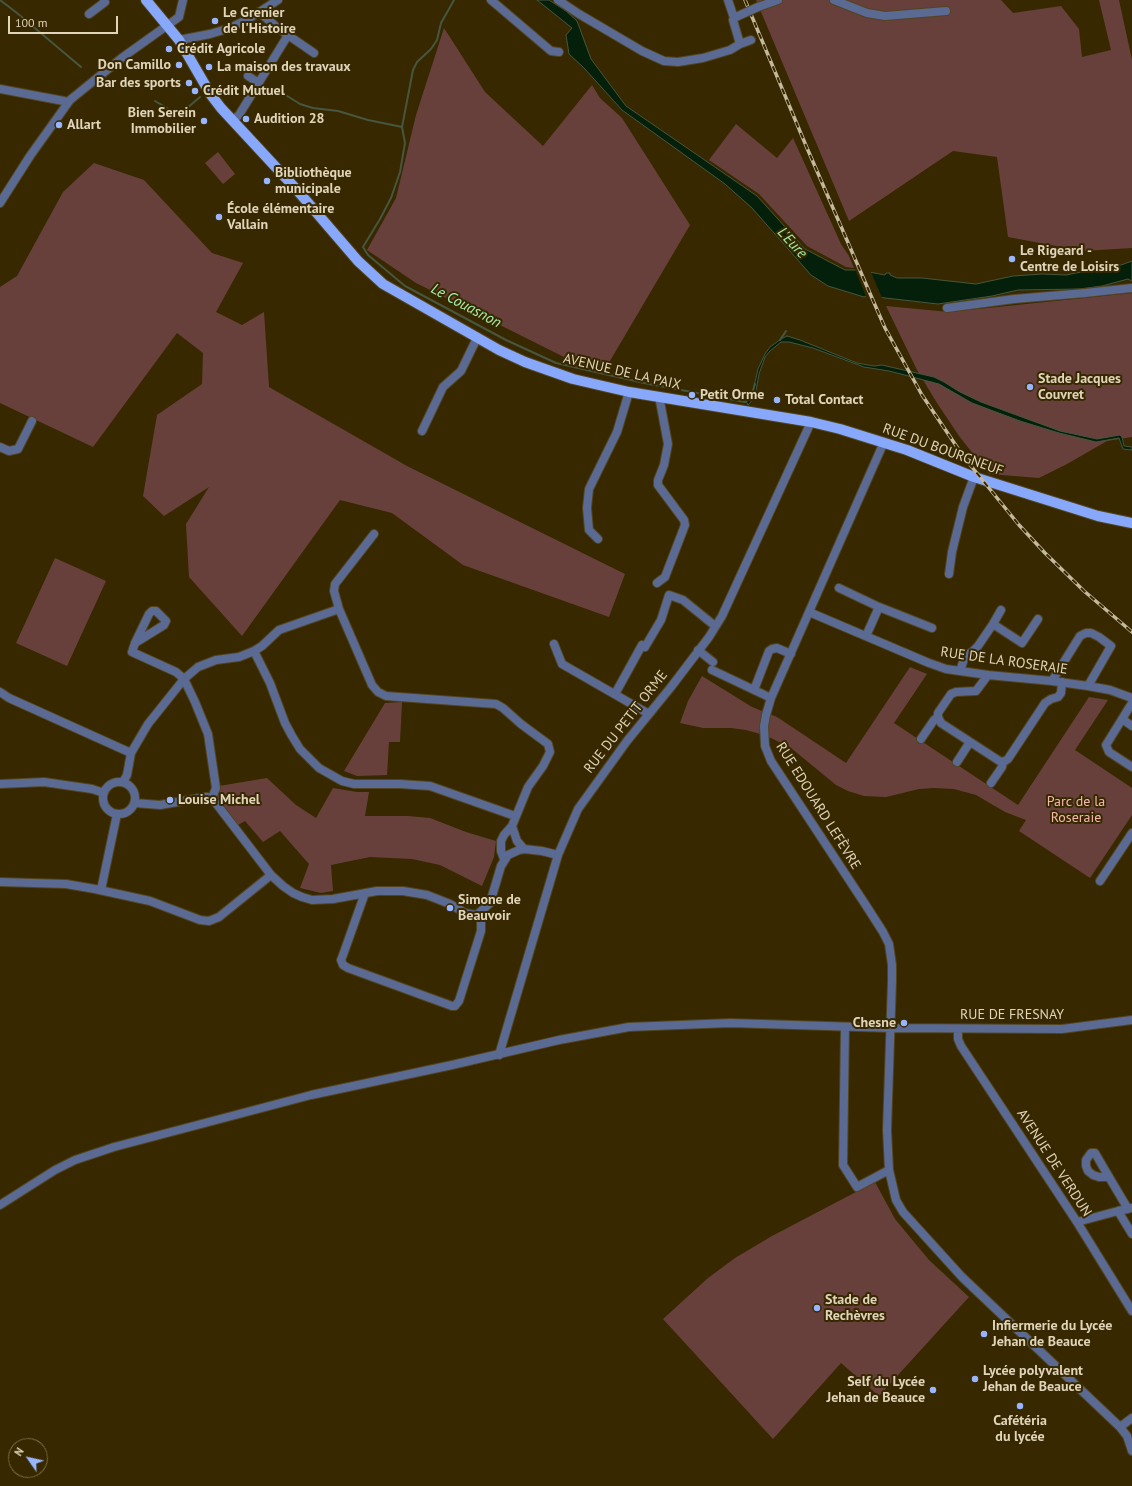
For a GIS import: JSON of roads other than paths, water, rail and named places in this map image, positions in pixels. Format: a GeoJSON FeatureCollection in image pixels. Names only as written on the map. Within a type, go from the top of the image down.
{"type":"FeatureCollection","features":[{"type":"Feature","properties":{"kind":"main road","name":"AVENUE DE LA PAIX"},"geometry":{"type":"LineString","coordinates":[[146,0],[179,40],[212,95],[232,121],[297,190],[358,261],[383,284],[477,338],[525,362],[573,378],[629,392],[743,411]]}},
{"type":"Feature","properties":{"kind":"main road","name":"RUE DU BOURGNEUF"},"geometry":{"type":"LineString","coordinates":[[743,411],[811,422],[884,442],[974,477],[1098,516],[1132,523]]}},
{"type":"Feature","properties":{"kind":"street"},"geometry":{"type":"LineString","coordinates":[[89,14],[105,2],[104,0]]}},
{"type":"Feature","properties":{"kind":"street"},"geometry":{"type":"LineString","coordinates":[[1,200],[67,103],[122,57],[179,17],[183,0]]}},
{"type":"Feature","properties":{"kind":"street"},"geometry":{"type":"LineString","coordinates":[[179,40],[210,34],[230,28],[260,12],[278,0]]}},
{"type":"Feature","properties":{"kind":"street"},"geometry":{"type":"LineString","coordinates":[[491,0],[550,51],[559,52]]}},
{"type":"Feature","properties":{"kind":"street"},"geometry":{"type":"LineString","coordinates":[[558,0],[642,51],[664,61],[678,62],[703,58],[730,50],[751,40]]}},
{"type":"Feature","properties":{"kind":"street"},"geometry":{"type":"LineString","coordinates":[[728,0],[736,17]]}},
{"type":"Feature","properties":{"kind":"street"},"geometry":{"type":"LineString","coordinates":[[740,44],[733,20],[736,17],[758,7],[778,0]]}},
{"type":"Feature","properties":{"kind":"street"},"geometry":{"type":"LineString","coordinates":[[834,0],[867,13],[885,16],[946,11]]}},
{"type":"Feature","properties":{"kind":"street"},"geometry":{"type":"LineString","coordinates":[[260,12],[279,29],[314,53]]}},
{"type":"Feature","properties":{"kind":"street"},"geometry":{"type":"LineString","coordinates":[[232,121],[238,115],[288,35]]}},
{"type":"Feature","properties":{"kind":"street"},"geometry":{"type":"LineString","coordinates":[[248,76],[258,83]]}},
{"type":"Feature","properties":{"kind":"street"},"geometry":{"type":"LineString","coordinates":[[0,90],[64,101],[67,103]]}},
{"type":"Feature","properties":{"kind":"street"},"geometry":{"type":"LineString","coordinates":[[947,308],[1014,299],[1132,288]]}},
{"type":"Feature","properties":{"kind":"street"},"geometry":{"type":"LineString","coordinates":[[422,431],[443,387],[461,371],[477,338]]}},
{"type":"Feature","properties":{"kind":"street"},"geometry":{"type":"LineString","coordinates":[[598,539],[589,530],[587,508],[589,489],[617,432],[629,392]]}},
{"type":"Feature","properties":{"kind":"street"},"geometry":{"type":"LineString","coordinates":[[657,583],[666,577],[685,525],[684,520],[658,485],[668,444],[659,396]]}},
{"type":"Feature","properties":{"kind":"street"},"geometry":{"type":"LineString","coordinates":[[0,448],[9,452],[18,449],[32,421]]}},
{"type":"Feature","properties":{"kind":"street","name":"RUE DU PETIT ORME"},"geometry":{"type":"LineString","coordinates":[[499,1055],[558,855],[578,810],[602,774],[716,626],[722,616],[811,422]]}},
{"type":"Feature","properties":{"kind":"street","name":"RUE EDOUARD LEFÈVRE"},"geometry":{"type":"LineString","coordinates":[[884,442],[771,698],[766,714],[763,739],[771,761],[879,925],[889,944],[892,965],[892,1028],[887,1130],[889,1170],[891,1184],[896,1200],[903,1212],[962,1277],[1120,1427],[1127,1436],[1131,1445]]}},
{"type":"Feature","properties":{"kind":"street"},"geometry":{"type":"LineString","coordinates":[[949,574],[952,552],[974,477]]}},
{"type":"Feature","properties":{"kind":"street"},"geometry":{"type":"LineString","coordinates":[[374,534],[335,584],[334,591],[339,609],[372,685],[378,692],[386,696],[398,698],[496,704],[548,744],[550,752],[543,766],[528,787],[512,826],[501,841],[501,851],[504,859]]}},
{"type":"Feature","properties":{"kind":"street"},"geometry":{"type":"LineString","coordinates":[[839,588],[932,628]]}},
{"type":"Feature","properties":{"kind":"street"},"geometry":{"type":"LineString","coordinates":[[615,694],[642,645],[645,647],[660,620],[669,595],[683,600],[716,626]]}},
{"type":"Feature","properties":{"kind":"street"},"geometry":{"type":"LineString","coordinates":[[866,636],[879,606]]}},
{"type":"Feature","properties":{"kind":"street"},"geometry":{"type":"LineString","coordinates":[[123,782],[127,775],[131,753],[148,724],[184,679],[198,667],[216,660],[239,657],[254,651],[262,646],[279,630],[339,609]]}},
{"type":"Feature","properties":{"kind":"street"},"geometry":{"type":"LineString","coordinates":[[960,670],[965,656],[978,646],[1001,610]]}},
{"type":"Feature","properties":{"kind":"street","name":"RUE DE LA ROSERAIE"},"geometry":{"type":"LineString","coordinates":[[809,612],[946,669],[1088,686],[1110,690],[1132,698]]}},
{"type":"Feature","properties":{"kind":"street"},"geometry":{"type":"LineString","coordinates":[[993,624],[1022,643],[1038,619]]}},
{"type":"Feature","properties":{"kind":"street"},"geometry":{"type":"LineString","coordinates":[[1052,681],[1080,636],[1086,633],[1091,633],[1099,636],[1111,646],[1088,686]]}},
{"type":"Feature","properties":{"kind":"street"},"geometry":{"type":"LineString","coordinates":[[136,643],[132,652],[176,672],[184,679],[208,734],[216,788],[212,798]]}},
{"type":"Feature","properties":{"kind":"street"},"geometry":{"type":"LineString","coordinates":[[554,644],[562,664],[649,714]]}},
{"type":"Feature","properties":{"kind":"street"},"geometry":{"type":"LineString","coordinates":[[754,690],[769,651],[777,648],[791,654]]}},
{"type":"Feature","properties":{"kind":"street"},"geometry":{"type":"LineString","coordinates":[[698,650],[713,666],[754,690],[771,698]]}},
{"type":"Feature","properties":{"kind":"street"},"geometry":{"type":"LineString","coordinates":[[254,651],[270,683],[280,712],[292,736],[300,749],[319,768],[342,781],[354,784],[400,784],[430,786],[445,790],[515,816]]}},
{"type":"Feature","properties":{"kind":"street"},"geometry":{"type":"LineString","coordinates":[[988,675],[976,691],[956,692],[951,694],[938,713],[938,717],[941,723],[997,760],[1003,762]]}},
{"type":"Feature","properties":{"kind":"street"},"geometry":{"type":"LineString","coordinates":[[992,783],[1002,767],[1003,762],[1008,759],[1045,703],[1058,697],[1061,693],[1062,682]]}},
{"type":"Feature","properties":{"kind":"street"},"geometry":{"type":"LineString","coordinates":[[0,692],[9,698],[131,753]]}},
{"type":"Feature","properties":{"kind":"street"},"geometry":{"type":"LineString","coordinates":[[1132,703],[1107,742],[1106,747],[1109,752],[1132,767]]}},
{"type":"Feature","properties":{"kind":"street"},"geometry":{"type":"LineString","coordinates":[[921,740],[934,720],[938,717]]}},
{"type":"Feature","properties":{"kind":"street"},"geometry":{"type":"LineString","coordinates":[[1122,719],[1132,726]]}},
{"type":"Feature","properties":{"kind":"street"},"geometry":{"type":"LineString","coordinates":[[957,762],[970,742]]}},
{"type":"Feature","properties":{"kind":"street"},"geometry":{"type":"LineString","coordinates":[[118,781],[123,782],[128,784],[135,793],[134,804],[128,812],[117,814],[112,812],[104,804],[104,793],[109,785],[118,781]]}},
{"type":"Feature","properties":{"kind":"street"},"geometry":{"type":"LineString","coordinates":[[0,784],[44,782],[92,788],[104,793]]}},
{"type":"Feature","properties":{"kind":"street"},"geometry":{"type":"LineString","coordinates":[[134,804],[160,805],[206,797],[212,798],[271,875],[293,893],[312,900],[333,899],[391,890],[418,893],[437,899],[470,915],[478,914],[490,903],[504,859],[513,852],[524,849],[542,850],[558,855]]}},
{"type":"Feature","properties":{"kind":"street"},"geometry":{"type":"LineString","coordinates":[[101,890],[117,814]]}},
{"type":"Feature","properties":{"kind":"street"},"geometry":{"type":"LineString","coordinates":[[512,826],[517,841],[524,849]]}},
{"type":"Feature","properties":{"kind":"street"},"geometry":{"type":"LineString","coordinates":[[1100,881],[1132,833]]}},
{"type":"Feature","properties":{"kind":"street"},"geometry":{"type":"LineString","coordinates":[[0,882],[66,884],[101,890],[150,901],[200,920],[209,921],[219,917],[271,875]]}},
{"type":"Feature","properties":{"kind":"street"},"geometry":{"type":"LineString","coordinates":[[365,893],[341,960],[343,965],[452,1006],[455,1006],[459,1001],[481,931],[481,921],[478,914]]}},
{"type":"Feature","properties":{"kind":"street","name":"RUE DE FRESNAY"},"geometry":{"type":"LineString","coordinates":[[0,1205],[55,1170],[75,1160],[114,1147],[311,1095],[499,1055],[559,1040],[629,1027],[730,1023],[892,1028],[1062,1029],[1132,1020]]}},
{"type":"Feature","properties":{"kind":"street"},"geometry":{"type":"LineString","coordinates":[[845,1027],[843,1165],[857,1187],[889,1170]]}},
{"type":"Feature","properties":{"kind":"street","name":"AVENUE DE VERDUN"},"geometry":{"type":"LineString","coordinates":[[958,1029],[958,1038],[961,1046],[1077,1222],[1132,1311]]}},
{"type":"Feature","properties":{"kind":"street"},"geometry":{"type":"LineString","coordinates":[[1077,1222],[1130,1209],[1109,1177]]}},
{"type":"Feature","properties":{"kind":"street"},"geometry":{"type":"LineString","coordinates":[[1118,1211],[1132,1234]]}},
{"type":"Feature","properties":{"kind":"street"},"geometry":{"type":"LineString","coordinates":[[1120,1427],[1132,1418]]}},
{"type":"Feature","properties":{"kind":"water","name":"L'Eure"},"geometry":{"type":"Polygon","coordinates":[[[537,0],[549,0],[566,11],[577,21],[591,59],[626,106],[757,196],[805,249],[845,270],[857,270],[861,277],[871,279],[869,272],[885,275],[886,273],[890,273],[890,275],[897,278],[922,278],[976,284],[1013,276],[1042,274],[1066,275],[1121,265],[1132,261],[1132,281],[1128,279],[1102,286],[1080,289],[1018,290],[992,296],[938,304],[868,296],[864,297],[828,286],[811,275],[752,208],[725,184],[622,110],[584,68],[569,54],[566,35],[572,28],[537,0]]]}},
{"type":"Feature","properties":{"kind":"water"},"geometry":{"type":"Polygon","coordinates":[[[787,336],[857,363],[874,366],[882,365],[934,377],[981,402],[1060,431],[1097,439],[1120,435],[1124,446],[1132,447],[1132,450],[1123,449],[1119,438],[1096,442],[1059,433],[1020,421],[972,403],[939,384],[889,371],[864,367],[813,348],[789,342],[781,342],[765,357],[759,374],[755,397],[748,405],[744,399],[750,396],[753,391],[758,369],[765,354],[770,347],[787,336]]]}},
{"type":"Feature","properties":{"kind":"waterway","name":"Le Couasnon"},"geometry":{"type":"LineString","coordinates":[[0,0],[81,67]]}},
{"type":"Feature","properties":{"kind":"waterway","name":"Le Couasnon"},"geometry":{"type":"LineString","coordinates":[[454,0],[441,23],[437,40],[431,49],[417,62],[413,70],[402,127],[405,143],[400,172],[391,198],[363,247],[368,255],[405,286],[506,340],[556,363],[644,383],[745,402],[748,400]]}},
{"type":"Feature","properties":{"kind":"waterway","name":"Le Couasnon"},"geometry":{"type":"LineString","coordinates":[[276,89],[300,104],[313,108],[338,111],[368,120],[402,127]]}},
{"type":"Feature","properties":{"kind":"waterway","name":"Le Couasnon"},"geometry":{"type":"LineString","coordinates":[[155,101],[179,115],[200,97]]}},
{"type":"Feature","properties":{"kind":"waterway","name":"Le Couasnon"},"geometry":{"type":"LineString","coordinates":[[780,340],[786,331]]}},
{"type":"Feature","properties":{"kind":"waterway","name":"Le Couasnon"},"geometry":{"type":"LineString","coordinates":[[751,397],[755,384]]}},
{"type":"Feature","properties":{"kind":"railway"},"geometry":{"type":"LineString","coordinates":[[745,0],[885,328],[922,395],[963,456],[1019,525],[1084,591],[1132,632]]}},
{"type":"Feature","properties":{"kind":"place","name":"Le Grenier de l'Histoire"},"geometry":{"type":"Point","coordinates":[215,21]}},
{"type":"Feature","properties":{"kind":"place","name":"Crédit Agricole"},"geometry":{"type":"Point","coordinates":[169,49]}},
{"type":"Feature","properties":{"kind":"place","name":"Don Camillo"},"geometry":{"type":"Point","coordinates":[179,65]}},
{"type":"Feature","properties":{"kind":"place","name":"La maison des travaux"},"geometry":{"type":"Point","coordinates":[209,67]}},
{"type":"Feature","properties":{"kind":"place","name":"Bar des sports"},"geometry":{"type":"Point","coordinates":[189,83]}},
{"type":"Feature","properties":{"kind":"place","name":"Crédit Mutuel"},"geometry":{"type":"Point","coordinates":[195,91]}},
{"type":"Feature","properties":{"kind":"place","name":"Audition 28"},"geometry":{"type":"Point","coordinates":[246,119]}},
{"type":"Feature","properties":{"kind":"place","name":"Bien Serein Immobilier"},"geometry":{"type":"Point","coordinates":[204,121]}},
{"type":"Feature","properties":{"kind":"place","name":"Allart"},"geometry":{"type":"Point","coordinates":[59,125]}},
{"type":"Feature","properties":{"kind":"place","name":"Bibliothèque municipale"},"geometry":{"type":"Point","coordinates":[267,181]}},
{"type":"Feature","properties":{"kind":"place","name":"École élémentaire Vallain"},"geometry":{"type":"Point","coordinates":[219,217]}},
{"type":"Feature","properties":{"kind":"place","name":"Le Rigeard - Centre de Loisirs"},"geometry":{"type":"Point","coordinates":[1012,259]}},
{"type":"Feature","properties":{"kind":"place","name":"Stade Jacques Couvret"},"geometry":{"type":"Point","coordinates":[1030,387]}},
{"type":"Feature","properties":{"kind":"place","name":"Petit Orme"},"geometry":{"type":"Point","coordinates":[692,395]}},
{"type":"Feature","properties":{"kind":"place","name":"Total Contact"},"geometry":{"type":"Point","coordinates":[777,400]}},
{"type":"Feature","properties":{"kind":"place","name":"Louise Michel"},"geometry":{"type":"Point","coordinates":[170,800]}},
{"type":"Feature","properties":{"kind":"place","name":"Simone de Beauvoir"},"geometry":{"type":"Point","coordinates":[450,908]}},
{"type":"Feature","properties":{"kind":"place","name":"Chesne"},"geometry":{"type":"Point","coordinates":[904,1023]}},
{"type":"Feature","properties":{"kind":"place","name":"Stade de Rechèvres"},"geometry":{"type":"Point","coordinates":[817,1308]}},
{"type":"Feature","properties":{"kind":"place","name":"Infiermerie du Lycée Jehan de Beauce"},"geometry":{"type":"Point","coordinates":[984,1334]}},
{"type":"Feature","properties":{"kind":"place","name":"Lycée polyvalent Jehan de Beauce"},"geometry":{"type":"Point","coordinates":[975,1379]}},
{"type":"Feature","properties":{"kind":"place","name":"Self du Lycée Jehan de Beauce"},"geometry":{"type":"Point","coordinates":[933,1390]}},
{"type":"Feature","properties":{"kind":"place","name":"Cafétéria du lycée"},"geometry":{"type":"Point","coordinates":[1020,1406]}},
{"type":"Feature","properties":{"kind":"park label","name":"Parc de la Roseraie"},"geometry":{"type":"Point","coordinates":[1076,810]}}]}
